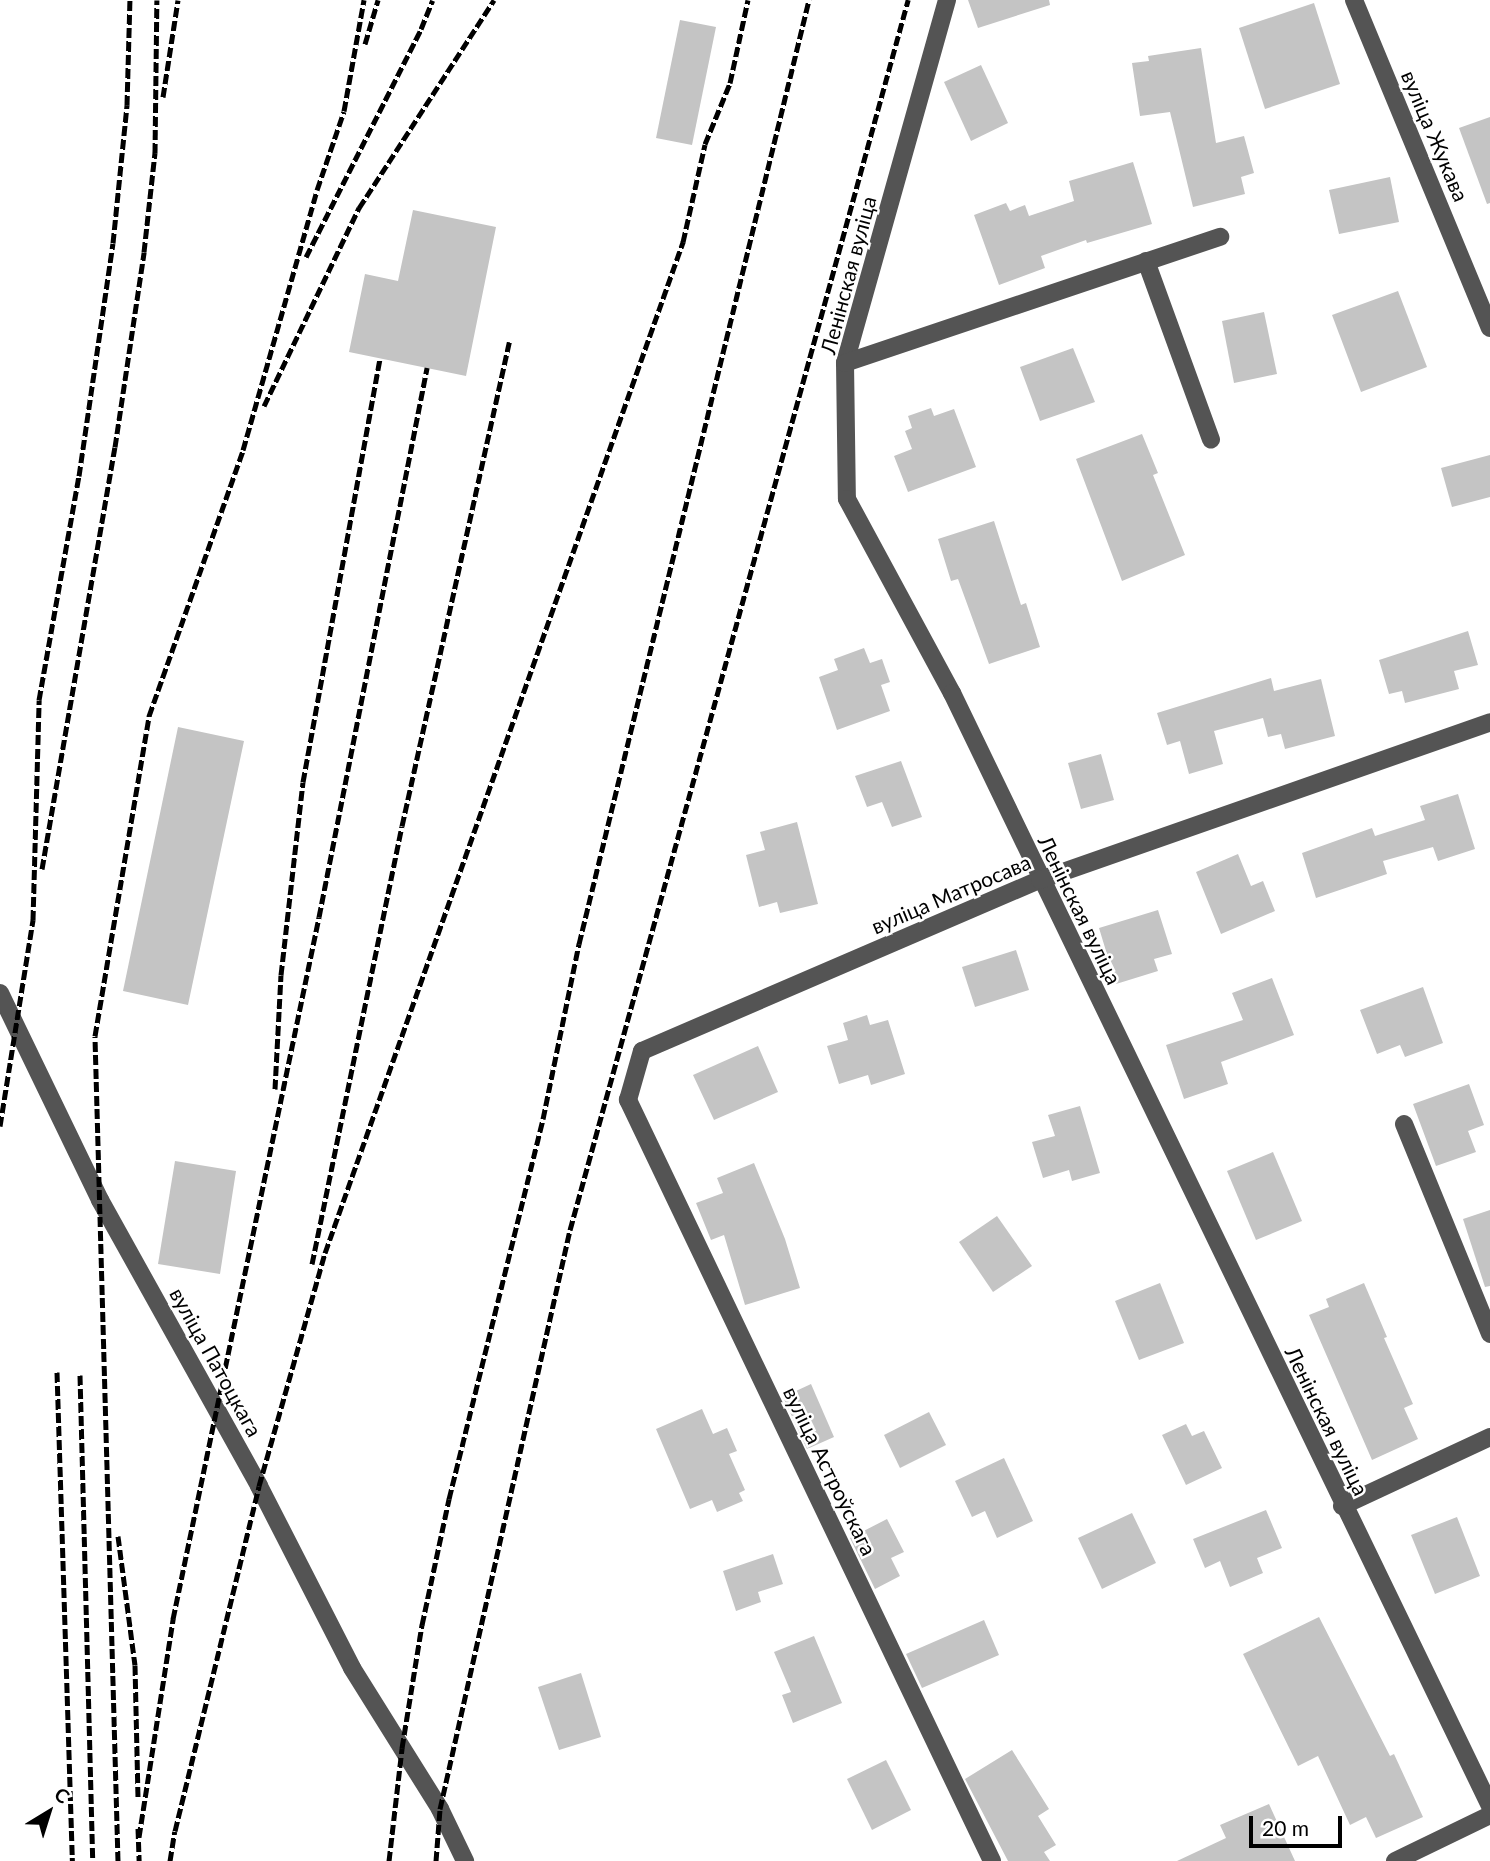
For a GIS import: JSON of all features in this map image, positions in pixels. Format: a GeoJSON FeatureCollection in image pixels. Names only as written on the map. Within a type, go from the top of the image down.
{"type":"FeatureCollection","features":[{"type":"Feature","properties":{"kind":"street","name":"Ленінская вуліца"},"geometry":{"type":"LineString","coordinates":[[947,0],[845,363],[847,499],[952,693],[1342,1506],[1490,1806]]}},
{"type":"Feature","properties":{"kind":"street","name":"вуліца Жукава"},"geometry":{"type":"LineString","coordinates":[[1354,0],[1490,328]]}},
{"type":"Feature","properties":{"kind":"street"},"geometry":{"type":"LineString","coordinates":[[845,363],[1220,237]]}},
{"type":"Feature","properties":{"kind":"street"},"geometry":{"type":"LineString","coordinates":[[1146,261],[1211,440]]}},
{"type":"Feature","properties":{"kind":"street","name":"вуліца Матросава"},"geometry":{"type":"LineString","coordinates":[[628,1100],[642,1051],[1040,880],[1490,722]]}},
{"type":"Feature","properties":{"kind":"street","name":"вуліца Патоцкага"},"geometry":{"type":"LineString","coordinates":[[0,993],[100,1200],[259,1486],[352,1668],[440,1809],[465,1861]]}},
{"type":"Feature","properties":{"kind":"street","name":"вуліца Астроўскага"},"geometry":{"type":"LineString","coordinates":[[628,1100],[992,1861]]}},
{"type":"Feature","properties":{"kind":"street"},"geometry":{"type":"LineString","coordinates":[[1404,1124],[1490,1334]]}},
{"type":"Feature","properties":{"kind":"street"},"geometry":{"type":"LineString","coordinates":[[1342,1506],[1490,1437]]}},
{"type":"Feature","properties":{"kind":"street"},"geometry":{"type":"LineString","coordinates":[[1395,1861],[1490,1815]]}},
{"type":"Feature","properties":{"kind":"building"},"geometry":{"type":"Polygon","coordinates":[[[968,0],[1049,0],[1050,5],[978,28],[968,0]]]}},
{"type":"Feature","properties":{"kind":"building"},"geometry":{"type":"Polygon","coordinates":[[[1314,3],[1340,84],[1265,109],[1239,28],[1314,3]]]}},
{"type":"Feature","properties":{"kind":"building"},"geometry":{"type":"Polygon","coordinates":[[[680,20],[716,27],[692,145],[656,138],[680,20]]]}},
{"type":"Feature","properties":{"kind":"building"},"geometry":{"type":"Polygon","coordinates":[[[1201,48],[1216,143],[1244,136],[1254,173],[1241,177],[1245,194],[1193,207],[1170,112],[1140,116],[1132,63],[1149,61],[1148,56],[1201,48]]]}},
{"type":"Feature","properties":{"kind":"building"},"geometry":{"type":"Polygon","coordinates":[[[981,65],[1008,123],[971,141],[944,82],[981,65]]]}},
{"type":"Feature","properties":{"kind":"building"},"geometry":{"type":"Polygon","coordinates":[[[1490,117],[1490,203],[1487,204],[1459,128],[1490,117]]]}},
{"type":"Feature","properties":{"kind":"building"},"geometry":{"type":"Polygon","coordinates":[[[1133,162],[1152,224],[1087,243],[1086,240],[1041,256],[1045,268],[999,285],[974,215],[1006,203],[1010,211],[1025,205],[1029,216],[1074,201],[1069,181],[1133,162]]]}},
{"type":"Feature","properties":{"kind":"building"},"geometry":{"type":"Polygon","coordinates":[[[1390,177],[1399,222],[1339,234],[1329,190],[1390,177]]]}},
{"type":"Feature","properties":{"kind":"building"},"geometry":{"type":"Polygon","coordinates":[[[413,210],[496,227],[466,376],[349,352],[365,274],[398,281],[413,210]]]}},
{"type":"Feature","properties":{"kind":"building"},"geometry":{"type":"Polygon","coordinates":[[[1398,291],[1427,367],[1361,392],[1332,315],[1398,291]]]}},
{"type":"Feature","properties":{"kind":"building"},"geometry":{"type":"Polygon","coordinates":[[[1264,312],[1277,374],[1234,383],[1222,321],[1264,312]]]}},
{"type":"Feature","properties":{"kind":"building"},"geometry":{"type":"Polygon","coordinates":[[[1073,348],[1095,402],[1040,421],[1020,367],[1073,348]]]}},
{"type":"Feature","properties":{"kind":"building"},"geometry":{"type":"Polygon","coordinates":[[[931,408],[934,416],[954,409],[976,467],[908,492],[894,456],[912,449],[905,431],[912,428],[908,416],[931,408]]]}},
{"type":"Feature","properties":{"kind":"building"},"geometry":{"type":"Polygon","coordinates":[[[1142,434],[1158,473],[1153,475],[1185,555],[1122,581],[1076,459],[1142,434]]]}},
{"type":"Feature","properties":{"kind":"building"},"geometry":{"type":"Polygon","coordinates":[[[1490,455],[1490,497],[1452,507],[1441,468],[1490,455]]]}},
{"type":"Feature","properties":{"kind":"building"},"geometry":{"type":"Polygon","coordinates":[[[994,521],[1021,605],[1026,603],[1040,647],[989,664],[958,579],[951,581],[938,539],[994,521]]]}},
{"type":"Feature","properties":{"kind":"building"},"geometry":{"type":"Polygon","coordinates":[[[1468,631],[1478,665],[1454,671],[1459,689],[1405,703],[1402,691],[1389,694],[1379,660],[1468,631]]]}},
{"type":"Feature","properties":{"kind":"building"},"geometry":{"type":"Polygon","coordinates":[[[864,648],[870,663],[882,659],[890,682],[881,685],[890,711],[837,730],[819,677],[838,670],[834,659],[864,648]]]}},
{"type":"Feature","properties":{"kind":"building"},"geometry":{"type":"Polygon","coordinates":[[[1271,678],[1274,691],[1321,679],[1335,736],[1285,749],[1281,734],[1268,737],[1263,718],[1214,731],[1223,764],[1189,774],[1180,741],[1167,745],[1157,713],[1271,678]]]}},
{"type":"Feature","properties":{"kind":"building"},"geometry":{"type":"Polygon","coordinates":[[[178,727],[244,741],[188,1005],[123,991],[178,727]]]}},
{"type":"Feature","properties":{"kind":"building"},"geometry":{"type":"Polygon","coordinates":[[[1101,754],[1114,800],[1081,809],[1068,763],[1101,754]]]}},
{"type":"Feature","properties":{"kind":"building"},"geometry":{"type":"Polygon","coordinates":[[[901,761],[922,817],[892,827],[882,802],[867,807],[855,776],[901,761]]]}},
{"type":"Feature","properties":{"kind":"building"},"geometry":{"type":"Polygon","coordinates":[[[1458,794],[1475,849],[1438,861],[1433,847],[1383,861],[1387,874],[1316,898],[1302,853],[1372,828],[1375,836],[1425,820],[1420,806],[1458,794]]]}},
{"type":"Feature","properties":{"kind":"building"},"geometry":{"type":"Polygon","coordinates":[[[797,822],[818,904],[780,913],[777,902],[759,907],[746,855],[765,850],[760,832],[797,822]]]}},
{"type":"Feature","properties":{"kind":"building"},"geometry":{"type":"Polygon","coordinates":[[[1238,854],[1251,886],[1263,881],[1275,911],[1221,934],[1196,872],[1238,854]]]}},
{"type":"Feature","properties":{"kind":"building"},"geometry":{"type":"Polygon","coordinates":[[[1158,910],[1172,954],[1154,959],[1158,971],[1116,984],[1099,928],[1158,910]]]}},
{"type":"Feature","properties":{"kind":"building"},"geometry":{"type":"Polygon","coordinates":[[[1016,950],[1029,990],[975,1007],[962,967],[1016,950]]]}},
{"type":"Feature","properties":{"kind":"building"},"geometry":{"type":"Polygon","coordinates":[[[1272,978],[1294,1035],[1221,1062],[1228,1084],[1184,1099],[1166,1045],[1243,1020],[1232,993],[1272,978]]]}},
{"type":"Feature","properties":{"kind":"building"},"geometry":{"type":"Polygon","coordinates":[[[1423,987],[1443,1043],[1405,1057],[1400,1045],[1377,1054],[1360,1010],[1423,987]]]}},
{"type":"Feature","properties":{"kind":"building"},"geometry":{"type":"Polygon","coordinates":[[[867,1015],[870,1025],[888,1020],[905,1074],[871,1085],[868,1075],[839,1084],[827,1046],[848,1040],[843,1023],[867,1015]]]}},
{"type":"Feature","properties":{"kind":"building"},"geometry":{"type":"Polygon","coordinates":[[[758,1046],[778,1092],[714,1120],[693,1075],[758,1046]]]}},
{"type":"Feature","properties":{"kind":"building"},"geometry":{"type":"Polygon","coordinates":[[[1469,1084],[1484,1125],[1468,1131],[1476,1152],[1436,1166],[1413,1104],[1469,1084]]]}},
{"type":"Feature","properties":{"kind":"building"},"geometry":{"type":"Polygon","coordinates":[[[1080,1106],[1100,1173],[1072,1181],[1069,1170],[1043,1178],[1032,1142],[1055,1136],[1048,1115],[1080,1106]]]}},
{"type":"Feature","properties":{"kind":"building"},"geometry":{"type":"Polygon","coordinates":[[[1273,1152],[1302,1221],[1256,1240],[1227,1171],[1273,1152]]]}},
{"type":"Feature","properties":{"kind":"building"},"geometry":{"type":"Polygon","coordinates":[[[175,1161],[236,1171],[220,1274],[158,1264],[175,1161]]]}},
{"type":"Feature","properties":{"kind":"building"},"geometry":{"type":"Polygon","coordinates":[[[754,1163],[785,1239],[800,1288],[745,1305],[724,1235],[711,1240],[696,1203],[723,1193],[717,1178],[754,1163]]]}},
{"type":"Feature","properties":{"kind":"building"},"geometry":{"type":"Polygon","coordinates":[[[1490,1210],[1490,1286],[1485,1287],[1463,1219],[1490,1210]]]}},
{"type":"Feature","properties":{"kind":"building"},"geometry":{"type":"Polygon","coordinates":[[[997,1216],[1032,1266],[993,1292],[959,1242],[997,1216]]]}},
{"type":"Feature","properties":{"kind":"building"},"geometry":{"type":"Polygon","coordinates":[[[1160,1283],[1184,1343],[1139,1360],[1115,1301],[1160,1283]]]}},
{"type":"Feature","properties":{"kind":"building"},"geometry":{"type":"Polygon","coordinates":[[[1364,1283],[1387,1337],[1384,1338],[1413,1404],[1404,1408],[1418,1439],[1372,1460],[1309,1315],[1329,1307],[1326,1299],[1364,1283]]]}},
{"type":"Feature","properties":{"kind":"building"},"geometry":{"type":"Polygon","coordinates":[[[811,1384],[834,1437],[807,1449],[783,1397],[811,1384]]]}},
{"type":"Feature","properties":{"kind":"building"},"geometry":{"type":"Polygon","coordinates":[[[702,1409],[713,1434],[727,1428],[737,1451],[729,1454],[745,1490],[739,1493],[743,1501],[717,1512],[712,1500],[690,1509],[656,1429],[702,1409]]]}},
{"type":"Feature","properties":{"kind":"building"},"geometry":{"type":"Polygon","coordinates":[[[929,1412],[946,1445],[900,1468],[884,1435],[929,1412]]]}},
{"type":"Feature","properties":{"kind":"building"},"geometry":{"type":"Polygon","coordinates":[[[1186,1424],[1192,1436],[1204,1431],[1222,1468],[1186,1485],[1162,1435],[1186,1424]]]}},
{"type":"Feature","properties":{"kind":"building"},"geometry":{"type":"Polygon","coordinates":[[[1004,1458],[1033,1521],[997,1538],[985,1511],[972,1517],[955,1481],[1004,1458]]]}},
{"type":"Feature","properties":{"kind":"building"},"geometry":{"type":"Polygon","coordinates":[[[1266,1510],[1282,1548],[1257,1558],[1263,1573],[1230,1587],[1220,1561],[1205,1568],[1193,1539],[1266,1510]]]}},
{"type":"Feature","properties":{"kind":"building"},"geometry":{"type":"Polygon","coordinates":[[[1132,1513],[1156,1563],[1102,1589],[1078,1538],[1132,1513]]]}},
{"type":"Feature","properties":{"kind":"building"},"geometry":{"type":"Polygon","coordinates":[[[1457,1517],[1480,1576],[1435,1594],[1411,1535],[1457,1517]]]}},
{"type":"Feature","properties":{"kind":"building"},"geometry":{"type":"Polygon","coordinates":[[[887,1519],[904,1552],[891,1558],[900,1576],[875,1589],[850,1538],[887,1519]]]}},
{"type":"Feature","properties":{"kind":"building"},"geometry":{"type":"Polygon","coordinates":[[[773,1554],[783,1584],[758,1592],[761,1602],[736,1611],[723,1571],[773,1554]]]}},
{"type":"Feature","properties":{"kind":"building"},"geometry":{"type":"Polygon","coordinates":[[[1319,1617],[1390,1756],[1394,1754],[1423,1817],[1376,1838],[1366,1817],[1350,1825],[1318,1756],[1298,1766],[1243,1654],[1319,1617]]]}},
{"type":"Feature","properties":{"kind":"building"},"geometry":{"type":"Polygon","coordinates":[[[984,1620],[999,1655],[922,1688],[906,1654],[984,1620]]]}},
{"type":"Feature","properties":{"kind":"building"},"geometry":{"type":"Polygon","coordinates":[[[814,1636],[842,1703],[793,1723],[782,1695],[791,1692],[774,1652],[814,1636]]]}},
{"type":"Feature","properties":{"kind":"building"},"geometry":{"type":"Polygon","coordinates":[[[581,1673],[601,1737],[559,1750],[538,1687],[581,1673]]]}},
{"type":"Feature","properties":{"kind":"building"},"geometry":{"type":"Polygon","coordinates":[[[1012,1750],[1049,1809],[1038,1816],[1056,1845],[1044,1852],[1050,1861],[1008,1861],[965,1779],[1012,1750]]]}},
{"type":"Feature","properties":{"kind":"building"},"geometry":{"type":"Polygon","coordinates":[[[886,1760],[911,1810],[872,1830],[847,1779],[886,1760]]]}},
{"type":"Feature","properties":{"kind":"building"},"geometry":{"type":"Polygon","coordinates":[[[1269,1804],[1295,1861],[1177,1861],[1226,1838],[1220,1825],[1269,1804]]]}},
{"type":"Feature","properties":{"kind":"railway"},"geometry":{"type":"LineString","coordinates":[[0,1126],[33,920],[39,700],[79,476],[113,243],[127,105],[130,0]]}},
{"type":"Feature","properties":{"kind":"railway"},"geometry":{"type":"LineString","coordinates":[[42,869],[115,447],[144,252],[155,153],[157,0]]}},
{"type":"Feature","properties":{"kind":"railway"},"geometry":{"type":"LineString","coordinates":[[163,97],[178,0]]}},
{"type":"Feature","properties":{"kind":"railway"},"geometry":{"type":"LineString","coordinates":[[118,1861],[95,1036],[149,716],[243,450],[317,190],[344,111],[364,0]]}},
{"type":"Feature","properties":{"kind":"railway"},"geometry":{"type":"LineString","coordinates":[[365,44],[378,0]]}},
{"type":"Feature","properties":{"kind":"railway"},"geometry":{"type":"LineString","coordinates":[[306,257],[433,0]]}},
{"type":"Feature","properties":{"kind":"railway"},"geometry":{"type":"LineString","coordinates":[[264,406],[359,208],[494,0]]}},
{"type":"Feature","properties":{"kind":"railway"},"geometry":{"type":"LineString","coordinates":[[170,1861],[259,1486],[325,1253],[683,242],[705,144],[730,83],[748,0]]}},
{"type":"Feature","properties":{"kind":"railway"},"geometry":{"type":"LineString","coordinates":[[389,1861],[402,1748],[422,1625],[449,1499],[543,1119],[579,944],[809,0]]}},
{"type":"Feature","properties":{"kind":"railway"},"geometry":{"type":"LineString","coordinates":[[436,1861],[440,1809],[570,1230],[908,0]]}},
{"type":"Feature","properties":{"kind":"railway"},"geometry":{"type":"LineString","coordinates":[[312,1264],[402,826],[509,342]]}},
{"type":"Feature","properties":{"kind":"railway"},"geometry":{"type":"LineString","coordinates":[[275,1089],[281,975],[303,782],[380,358]]}},
{"type":"Feature","properties":{"kind":"railway"},"geometry":{"type":"LineString","coordinates":[[139,1837],[173,1619],[319,917],[427,368]]}},
{"type":"Feature","properties":{"kind":"railway"},"geometry":{"type":"LineString","coordinates":[[57,1372],[72,1861]]}},
{"type":"Feature","properties":{"kind":"railway"},"geometry":{"type":"LineString","coordinates":[[80,1375],[93,1861]]}},
{"type":"Feature","properties":{"kind":"railway"},"geometry":{"type":"LineString","coordinates":[[118,1536],[135,1665],[138,1797]]}},
{"type":"Feature","properties":{"kind":"railway"},"geometry":{"type":"LineString","coordinates":[[138,1828],[139,1861]]}}]}
